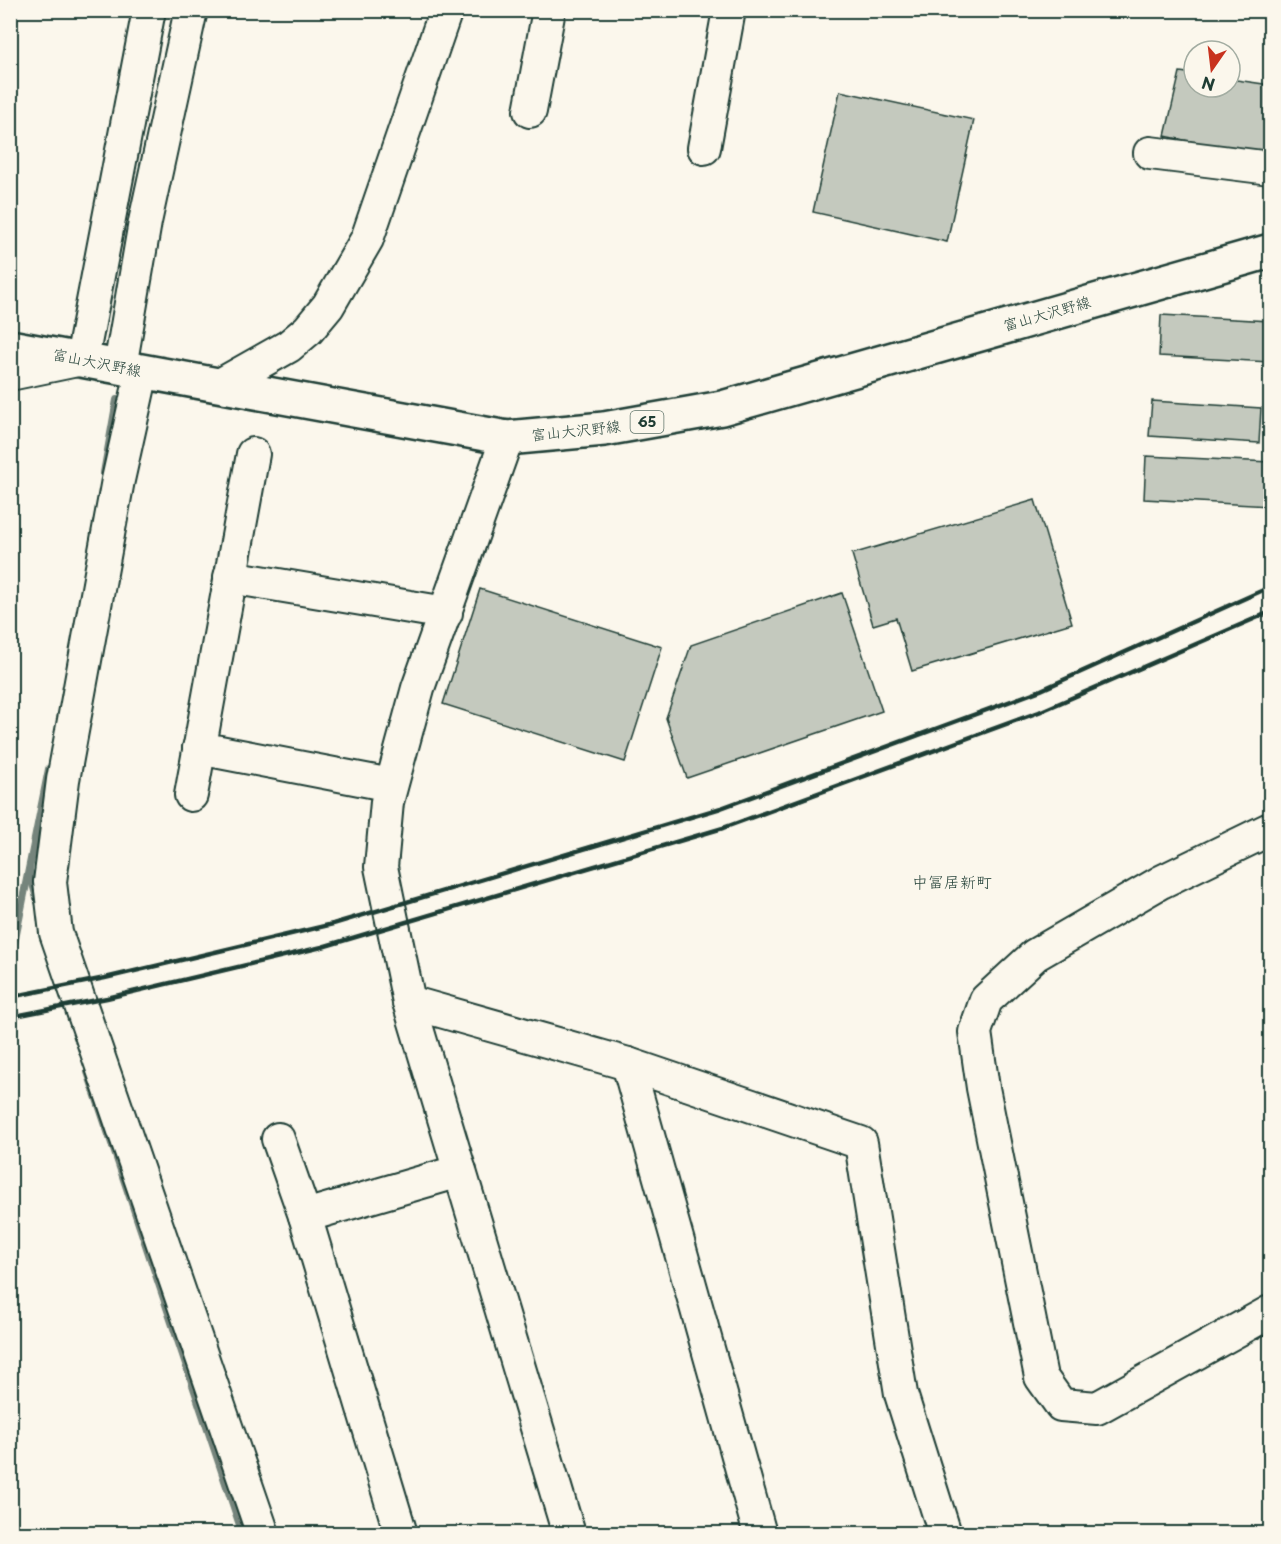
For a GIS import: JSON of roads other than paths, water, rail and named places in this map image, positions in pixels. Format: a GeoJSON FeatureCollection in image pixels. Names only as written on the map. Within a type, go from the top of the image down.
{"type":"FeatureCollection","features":[{"type":"Feature","properties":{"kind":"main road","name":"富山大沢野線"},"geometry":{"type":"LineString","coordinates":[[10,347],[507,438],[604,429],[722,408],[1270,251]]}},
{"type":"Feature","properties":{"kind":"street"},"geometry":{"type":"LineString","coordinates":[[10,374],[82,360],[149,10]]}},
{"type":"Feature","properties":{"kind":"street"},"geometry":{"type":"LineString","coordinates":[[191,10],[146,222],[118,480],[63,780],[50,882],[56,933],[262,1533]]}},
{"type":"Feature","properties":{"kind":"street"},"geometry":{"type":"LineString","coordinates":[[220,385],[289,346],[308,330],[328,306],[366,239],[446,10]]}},
{"type":"Feature","properties":{"kind":"street"},"geometry":{"type":"LineString","coordinates":[[530,111],[549,10]]}},
{"type":"Feature","properties":{"kind":"street"},"geometry":{"type":"LineString","coordinates":[[704,148],[729,10]]}},
{"type":"Feature","properties":{"kind":"street"},"geometry":{"type":"LineString","coordinates":[[1150,153],[1270,168]]}},
{"type":"Feature","properties":{"kind":"street"},"geometry":{"type":"LineString","coordinates":[[507,438],[418,688],[387,802],[381,867],[409,1002],[569,1533]]}},
{"type":"Feature","properties":{"kind":"street"},"geometry":{"type":"LineString","coordinates":[[191,795],[253,454]]}},
{"type":"Feature","properties":{"kind":"street"},"geometry":{"type":"LineString","coordinates":[[230,577],[446,613]]}},
{"type":"Feature","properties":{"kind":"street"},"geometry":{"type":"LineString","coordinates":[[199,748],[391,785]]}},
{"type":"Feature","properties":{"kind":"street"},"geometry":{"type":"LineString","coordinates":[[1270,829],[1161,882],[1035,956],[986,1000],[975,1032],[983,1088],[1041,1377],[1061,1405],[1097,1408],[1270,1312]]}},
{"type":"Feature","properties":{"kind":"street"},"geometry":{"type":"LineString","coordinates":[[409,1002],[628,1064],[861,1143],[901,1394],[938,1532]]}},
{"type":"Feature","properties":{"kind":"street"},"geometry":{"type":"LineString","coordinates":[[628,1064],[760,1533]]}},
{"type":"Feature","properties":{"kind":"street"},"geometry":{"type":"LineString","coordinates":[[278,1139],[305,1216],[401,1533]]}},
{"type":"Feature","properties":{"kind":"street"},"geometry":{"type":"LineString","coordinates":[[305,1216],[460,1171]]}},
{"type":"Feature","properties":{"kind":"waterway"},"geometry":{"type":"LineString","coordinates":[[104,473],[117,400]]}},
{"type":"Feature","properties":{"kind":"waterway"},"geometry":{"type":"LineString","coordinates":[[10,964],[49,769]]}},
{"type":"Feature","properties":{"kind":"waterway"},"geometry":{"type":"LineString","coordinates":[[30,873],[38,902]]}},
{"type":"Feature","properties":{"kind":"waterway"},"geometry":{"type":"LineString","coordinates":[[88,1072],[243,1534]]}},
{"type":"Feature","properties":{"kind":"railway"},"geometry":{"type":"LineString","coordinates":[[10,997],[105,978],[333,924],[721,808],[1041,690],[1270,587]]}},
{"type":"Feature","properties":{"kind":"railway"},"geometry":{"type":"LineString","coordinates":[[10,1017],[107,998],[322,947],[723,828],[1039,712],[1270,612]]}},
{"type":"Feature","properties":{"kind":"district","name":"中冨居新町"},"geometry":{"type":"Point","coordinates":[952,882]}}]}
